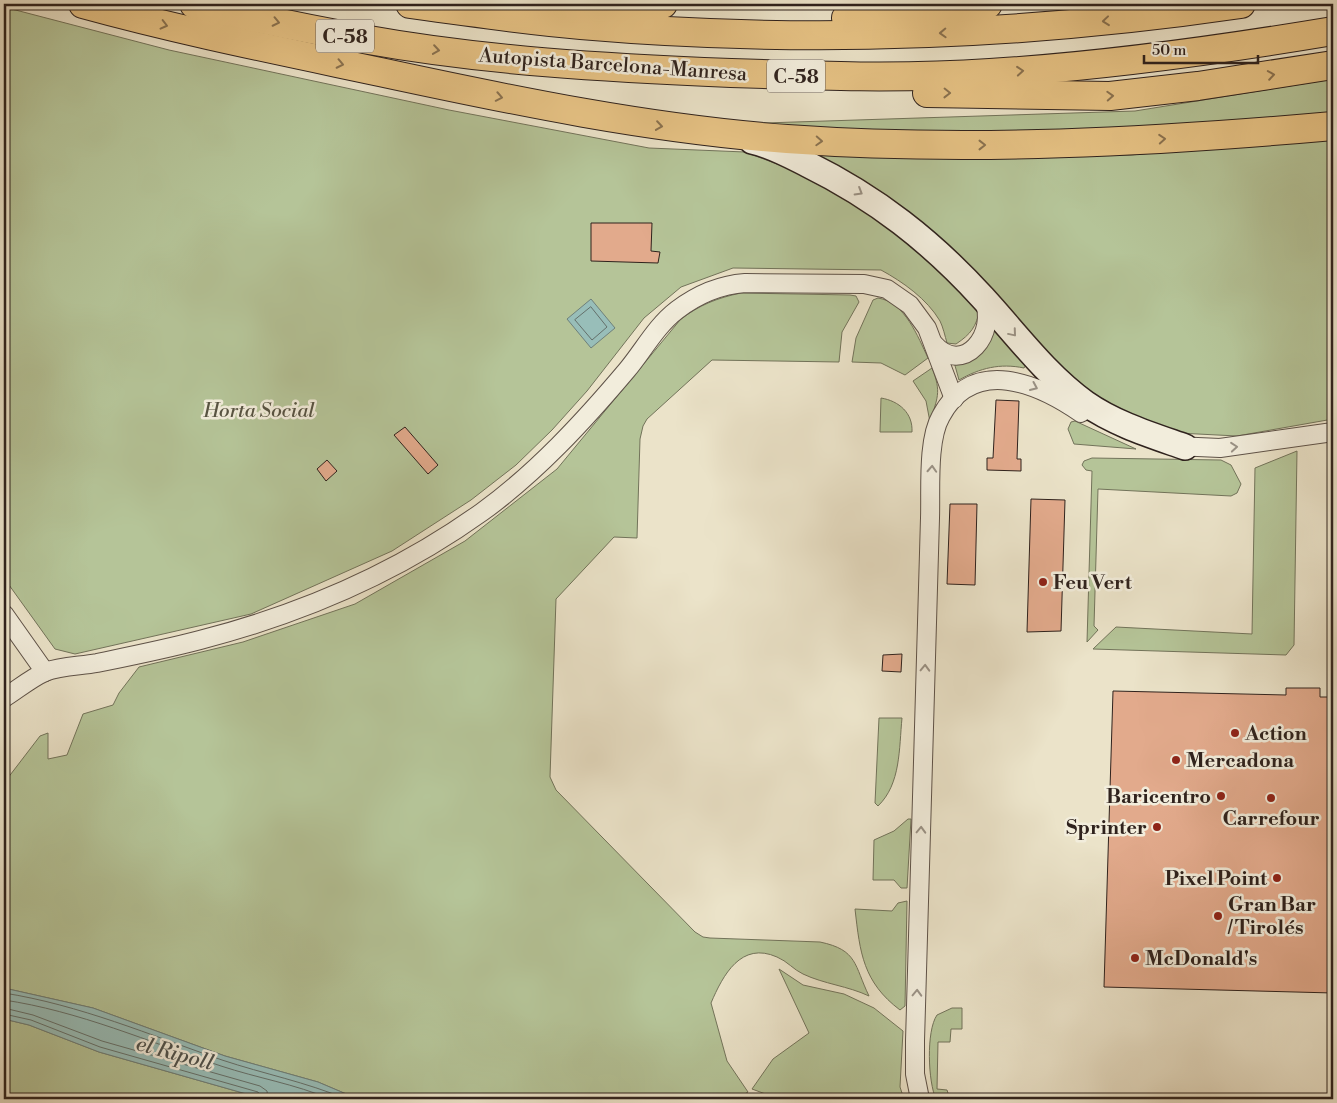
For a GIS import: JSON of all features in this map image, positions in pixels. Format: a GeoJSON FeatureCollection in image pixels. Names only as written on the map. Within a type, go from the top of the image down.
{"type":"FeatureCollection","features":[{"type":"Feature","properties":{"kind":"main road"},"geometry":{"type":"LineString","coordinates":[[83,4],[245,44],[432,83],[609,118],[701,131],[848,142],[1018,145],[1153,139],[1333,126]]}},
{"type":"Feature","properties":{"kind":"main road","name":"Autopista Barcelona-Manresa"},"geometry":{"type":"LineString","coordinates":[[194,4],[365,40],[498,58],[620,69],[842,77],[989,73],[1172,56],[1333,31]]}},
{"type":"Feature","properties":{"kind":"main road","name":"Autopista Barcelona-Manresa"},"geometry":{"type":"LineString","coordinates":[[410,4],[636,29],[802,35],[949,33],[1096,22],[1241,4]]}},
{"type":"Feature","properties":{"kind":"main road"},"geometry":{"type":"LineString","coordinates":[[480,13],[664,4]]}},
{"type":"Feature","properties":{"kind":"main road"},"geometry":{"type":"LineString","coordinates":[[636,29],[895,14],[988,4]]}},
{"type":"Feature","properties":{"kind":"main road"},"geometry":{"type":"LineString","coordinates":[[620,69],[780,91],[1079,97],[1155,92],[1333,64]]}},
{"type":"Feature","properties":{"kind":"street"},"geometry":{"type":"LineString","coordinates":[[701,131],[759,142],[841,181],[890,212],[943,258],[981,296],[1035,359],[1084,402],[1122,423],[1185,447]]}},
{"type":"Feature","properties":{"kind":"street"},"geometry":{"type":"LineString","coordinates":[[4,698],[45,672],[143,654],[245,628],[300,610],[360,584],[429,546],[482,512],[515,486],[595,406],[675,311],[709,290],[730,284],[745,283],[876,285],[888,289],[910,305],[927,328],[954,399]]}},
{"type":"Feature","properties":{"kind":"street"},"geometry":{"type":"LineString","coordinates":[[934,344],[944,353],[957,356],[965,354],[977,345],[988,323],[987,308],[981,296]]}},
{"type":"Feature","properties":{"kind":"street"},"geometry":{"type":"LineString","coordinates":[[920,1099],[915,1074],[915,1041],[932,462],[939,422],[954,399],[975,385],[1001,379],[1018,381],[1038,388],[1095,421],[1134,440],[1185,447],[1248,445],[1333,432]]}},
{"type":"Feature","properties":{"kind":"street"},"geometry":{"type":"LineString","coordinates":[[4,614],[45,672]]}},
{"type":"Feature","properties":{"kind":"green space","name":"Horta Social"},"geometry":{"type":"Polygon","coordinates":[[[4,7],[169,50],[449,110],[649,148],[745,152],[820,180],[886,220],[980,309],[975,325],[966,337],[956,344],[947,343],[940,321],[928,305],[898,280],[881,270],[733,268],[681,287],[644,318],[587,391],[552,430],[516,465],[471,500],[392,551],[251,614],[75,654],[55,649],[4,578],[4,7]]]}},
{"type":"Feature","properties":{"kind":"green space"},"geometry":{"type":"Polygon","coordinates":[[[1333,79],[1333,117],[1008,134],[854,132],[764,123],[1135,111],[1333,79]]]}},
{"type":"Feature","properties":{"kind":"green space"},"geometry":{"type":"Polygon","coordinates":[[[1333,137],[1333,419],[1237,436],[1178,433],[1134,420],[1090,395],[1056,363],[968,268],[910,213],[870,187],[810,153],[1131,155],[1333,137]]]}},
{"type":"Feature","properties":{"kind":"green space"},"geometry":{"type":"Polygon","coordinates":[[[741,293],[850,295],[856,296],[859,302],[842,332],[839,362],[712,360],[647,419],[640,439],[637,538],[614,537],[556,599],[550,777],[556,790],[695,932],[703,937],[710,938],[820,942],[832,945],[842,949],[853,960],[869,996],[811,977],[777,957],[764,953],[743,957],[721,982],[711,1003],[727,1061],[748,1092],[736,1099],[358,1099],[318,1082],[225,1056],[93,1008],[4,988],[4,783],[40,736],[48,733],[48,759],[67,755],[83,714],[113,705],[119,693],[139,667],[243,642],[355,604],[465,541],[557,469],[680,320],[694,310],[709,303],[741,293]]]}},
{"type":"Feature","properties":{"kind":"green space"},"geometry":{"type":"Polygon","coordinates":[[[878,298],[896,306],[903,313],[915,331],[928,358],[905,375],[881,363],[852,362],[856,338],[873,300],[878,298]]]}},
{"type":"Feature","properties":{"kind":"green space"},"geometry":{"type":"Polygon","coordinates":[[[995,328],[1026,365],[1024,368],[998,366],[975,372],[959,380],[954,362],[995,328]]]}},
{"type":"Feature","properties":{"kind":"green space"},"geometry":{"type":"Polygon","coordinates":[[[932,368],[938,390],[930,422],[926,401],[913,381],[932,368]]]}},
{"type":"Feature","properties":{"kind":"green space"},"geometry":{"type":"Polygon","coordinates":[[[881,398],[894,402],[904,409],[910,419],[912,432],[880,432],[881,398]]]}},
{"type":"Feature","properties":{"kind":"green space"},"geometry":{"type":"Polygon","coordinates":[[[1075,421],[1136,449],[1074,444],[1068,429],[1071,422],[1075,421]]]}},
{"type":"Feature","properties":{"kind":"green space"},"geometry":{"type":"Polygon","coordinates":[[[1297,451],[1294,645],[1286,655],[1093,649],[1116,627],[1252,634],[1255,468],[1297,451]]]}},
{"type":"Feature","properties":{"kind":"green space"},"geometry":{"type":"Polygon","coordinates":[[[1092,458],[1221,460],[1231,465],[1241,484],[1237,493],[1231,496],[1098,489],[1094,626],[1098,630],[1087,642],[1092,471],[1086,470],[1082,465],[1084,461],[1092,458]]]}},
{"type":"Feature","properties":{"kind":"green space"},"geometry":{"type":"Polygon","coordinates":[[[879,718],[902,718],[898,765],[895,776],[886,797],[878,806],[875,803],[879,718]]]}},
{"type":"Feature","properties":{"kind":"green space"},"geometry":{"type":"Polygon","coordinates":[[[908,819],[911,819],[907,888],[901,888],[894,880],[873,880],[874,840],[894,831],[908,819]]]}},
{"type":"Feature","properties":{"kind":"green space"},"geometry":{"type":"Polygon","coordinates":[[[907,901],[905,1006],[900,1010],[878,989],[866,966],[859,939],[855,909],[892,911],[898,903],[907,901]]]}},
{"type":"Feature","properties":{"kind":"green space"},"geometry":{"type":"Polygon","coordinates":[[[779,969],[803,985],[844,994],[874,1008],[903,1031],[900,1087],[904,1099],[779,1099],[752,1089],[773,1059],[809,1033],[779,969]]]}},
{"type":"Feature","properties":{"kind":"green space"},"geometry":{"type":"Polygon","coordinates":[[[952,1008],[962,1008],[962,1029],[951,1029],[950,1042],[938,1042],[937,1089],[947,1090],[950,1099],[936,1099],[931,1081],[929,1057],[931,1032],[937,1015],[952,1008]]]}},
{"type":"Feature","properties":{"kind":"green space"},"geometry":{"type":"Polygon","coordinates":[[[4,1019],[29,1025],[99,1052],[264,1099],[4,1099],[4,1019]]]}},
{"type":"Feature","properties":{"kind":"water"},"geometry":{"type":"Polygon","coordinates":[[[591,299],[615,328],[591,348],[567,319],[591,299]]]}},
{"type":"Feature","properties":{"kind":"water","name":"el Ripoll"},"geometry":{"type":"Polygon","coordinates":[[[4,988],[93,1008],[225,1056],[318,1082],[358,1099],[264,1099],[99,1052],[29,1025],[4,1019],[4,988]]]}},
{"type":"Feature","properties":{"kind":"building"},"geometry":{"type":"Polygon","coordinates":[[[591,223],[652,223],[651,251],[660,252],[658,263],[591,261],[591,223]]]}},
{"type":"Feature","properties":{"kind":"building"},"geometry":{"type":"Polygon","coordinates":[[[996,400],[1019,401],[1017,459],[1021,459],[1021,471],[987,470],[987,458],[993,458],[996,400]]]}},
{"type":"Feature","properties":{"kind":"building"},"geometry":{"type":"Polygon","coordinates":[[[405,427],[438,465],[428,474],[394,435],[405,427]]]}},
{"type":"Feature","properties":{"kind":"building"},"geometry":{"type":"Polygon","coordinates":[[[327,460],[337,471],[326,481],[317,469],[327,460]]]}},
{"type":"Feature","properties":{"kind":"building"},"geometry":{"type":"Polygon","coordinates":[[[1031,499],[1065,500],[1061,631],[1027,632],[1031,499]]]}},
{"type":"Feature","properties":{"kind":"building"},"geometry":{"type":"Polygon","coordinates":[[[950,504],[977,504],[975,585],[947,584],[950,504]]]}},
{"type":"Feature","properties":{"kind":"building"},"geometry":{"type":"Polygon","coordinates":[[[902,654],[901,672],[882,671],[883,655],[902,654]]]}},
{"type":"Feature","properties":{"kind":"building","name":"Baricentro"},"geometry":{"type":"Polygon","coordinates":[[[1286,688],[1320,688],[1320,697],[1333,697],[1333,993],[1104,987],[1113,691],[1286,695],[1286,688]]]}},
{"type":"Feature","properties":{"kind":"place","name":"Feu Vert"},"geometry":{"type":"Point","coordinates":[1043,582]}},
{"type":"Feature","properties":{"kind":"place","name":"Action"},"geometry":{"type":"Point","coordinates":[1235,733]}},
{"type":"Feature","properties":{"kind":"place","name":"Mercadona"},"geometry":{"type":"Point","coordinates":[1176,760]}},
{"type":"Feature","properties":{"kind":"place","name":"Baricentro"},"geometry":{"type":"Point","coordinates":[1221,796]}},
{"type":"Feature","properties":{"kind":"place","name":"Carrefour"},"geometry":{"type":"Point","coordinates":[1271,798]}},
{"type":"Feature","properties":{"kind":"place","name":"Sprinter"},"geometry":{"type":"Point","coordinates":[1157,827]}},
{"type":"Feature","properties":{"kind":"place","name":"Pixel Point"},"geometry":{"type":"Point","coordinates":[1277,878]}},
{"type":"Feature","properties":{"kind":"place","name":"Gran Bar / Tirolés"},"geometry":{"type":"Point","coordinates":[1218,916]}},
{"type":"Feature","properties":{"kind":"place","name":"McDonald's"},"geometry":{"type":"Point","coordinates":[1135,958]}}]}
